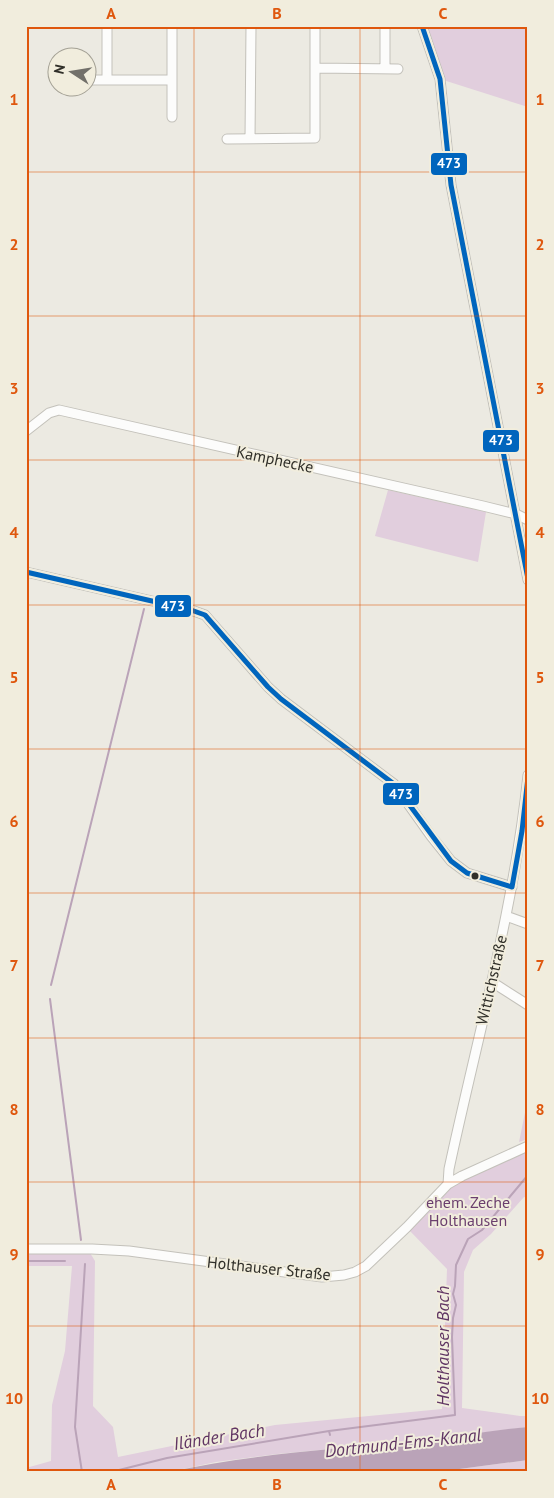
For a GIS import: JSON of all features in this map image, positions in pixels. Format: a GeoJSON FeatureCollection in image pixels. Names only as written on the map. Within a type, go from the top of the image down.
{"type":"FeatureCollection","features":[{"type":"Feature","properties":{"kind":"street"},"geometry":{"type":"LineString","coordinates":[[106,26],[107,80]]}},
{"type":"Feature","properties":{"kind":"street"},"geometry":{"type":"LineString","coordinates":[[172,26],[172,117]]}},
{"type":"Feature","properties":{"kind":"street"},"geometry":{"type":"LineString","coordinates":[[250,26],[250,139]]}},
{"type":"Feature","properties":{"kind":"street"},"geometry":{"type":"LineString","coordinates":[[227,139],[316,138],[316,26]]}},
{"type":"Feature","properties":{"kind":"street"},"geometry":{"type":"LineString","coordinates":[[385,26],[385,68]]}},
{"type":"Feature","properties":{"kind":"street"},"geometry":{"type":"LineString","coordinates":[[422,26],[440,79],[451,185],[528,580]]}},
{"type":"Feature","properties":{"kind":"street"},"geometry":{"type":"LineString","coordinates":[[316,68],[398,69]]}},
{"type":"Feature","properties":{"kind":"street"},"geometry":{"type":"LineString","coordinates":[[98,80],[172,80]]}},
{"type":"Feature","properties":{"kind":"street","name":"Kamphecke"},"geometry":{"type":"LineString","coordinates":[[26,431],[50,413],[60,410],[516,514],[528,520]]}},
{"type":"Feature","properties":{"kind":"street"},"geometry":{"type":"LineString","coordinates":[[26,572],[191,610],[205,615],[268,687],[281,699],[394,784],[451,861],[467,873],[512,887]]}},
{"type":"Feature","properties":{"kind":"street","name":"Wittichstraße"},"geometry":{"type":"LineString","coordinates":[[448,1184],[449,1169],[512,887],[522,830],[528,775]]}},
{"type":"Feature","properties":{"kind":"street"},"geometry":{"type":"LineString","coordinates":[[506,916],[528,924]]}},
{"type":"Feature","properties":{"kind":"street"},"geometry":{"type":"LineString","coordinates":[[492,982],[528,1005]]}},
{"type":"Feature","properties":{"kind":"street","name":"Holthauser Straße"},"geometry":{"type":"LineString","coordinates":[[26,1249],[104,1249],[334,1277],[354,1272],[379,1255],[448,1184],[528,1146]]}},
{"type":"Feature","properties":{"kind":"green space"},"geometry":{"type":"Polygon","coordinates":[[[422,26],[528,26],[528,107],[440,79],[422,26]]]}},
{"type":"Feature","properties":{"kind":"green space"},"geometry":{"type":"Polygon","coordinates":[[[388,490],[486,512],[478,562],[375,536],[388,490]]]}},
{"type":"Feature","properties":{"kind":"green space"},"geometry":{"type":"Polygon","coordinates":[[[528,1098],[528,1139],[519,1142],[528,1098]]]}},
{"type":"Feature","properties":{"kind":"green space","name":"ehem. Zeche Holthausen"},"geometry":{"type":"Polygon","coordinates":[[[528,1148],[528,1198],[524,1197],[491,1234],[473,1250],[464,1272],[462,1408],[528,1416],[528,1427],[416,1441],[277,1454],[216,1462],[169,1472],[26,1472],[26,1468],[51,1461],[52,1405],[65,1351],[72,1266],[26,1266],[26,1252],[87,1248],[95,1261],[93,1406],[113,1427],[118,1457],[275,1425],[442,1409],[447,1269],[408,1229],[449,1185],[528,1148]]]}},
{"type":"Feature","properties":{"kind":"green space"},"geometry":{"type":"Polygon","coordinates":[[[528,1460],[528,1472],[437,1472],[528,1460]]]}},
{"type":"Feature","properties":{"kind":"water","name":"Dortmund-Ems-Kanal"},"geometry":{"type":"Polygon","coordinates":[[[528,1427],[528,1460],[437,1472],[169,1472],[262,1456],[418,1441],[528,1427]]]}},
{"type":"Feature","properties":{"kind":"waterway"},"geometry":{"type":"LineString","coordinates":[[51,985],[144,609]]}},
{"type":"Feature","properties":{"kind":"waterway"},"geometry":{"type":"LineString","coordinates":[[50,999],[81,1240]]}},
{"type":"Feature","properties":{"kind":"waterway","name":"Holthauser Bach"},"geometry":{"type":"LineString","coordinates":[[329,1431],[455,1415],[452,1337],[456,1305],[453,1294],[456,1265],[468,1239],[482,1230],[528,1175]]}},
{"type":"Feature","properties":{"kind":"waterway","name":"Iländer Bach"},"geometry":{"type":"LineString","coordinates":[[26,1261],[65,1261]]}},
{"type":"Feature","properties":{"kind":"waterway","name":"Iländer Bach"},"geometry":{"type":"LineString","coordinates":[[82,1472],[75,1427],[85,1264]]}},
{"type":"Feature","properties":{"kind":"waterway","name":"Iländer Bach"},"geometry":{"type":"LineString","coordinates":[[111,1472],[167,1458],[329,1431],[330,1435]]}},
{"type":"Feature","properties":{"kind":"transit line","name":"473"},"geometry":{"type":"LineString","coordinates":[[422,26],[440,79],[451,185],[528,579]]}},
{"type":"Feature","properties":{"kind":"transit line","name":"473"},"geometry":{"type":"LineString","coordinates":[[26,572],[191,610],[205,615],[268,687],[281,699],[394,784],[451,861],[467,873],[512,887]]}},
{"type":"Feature","properties":{"kind":"transit line","name":"473"},"geometry":{"type":"LineString","coordinates":[[512,887],[522,831],[528,777]]}}]}
